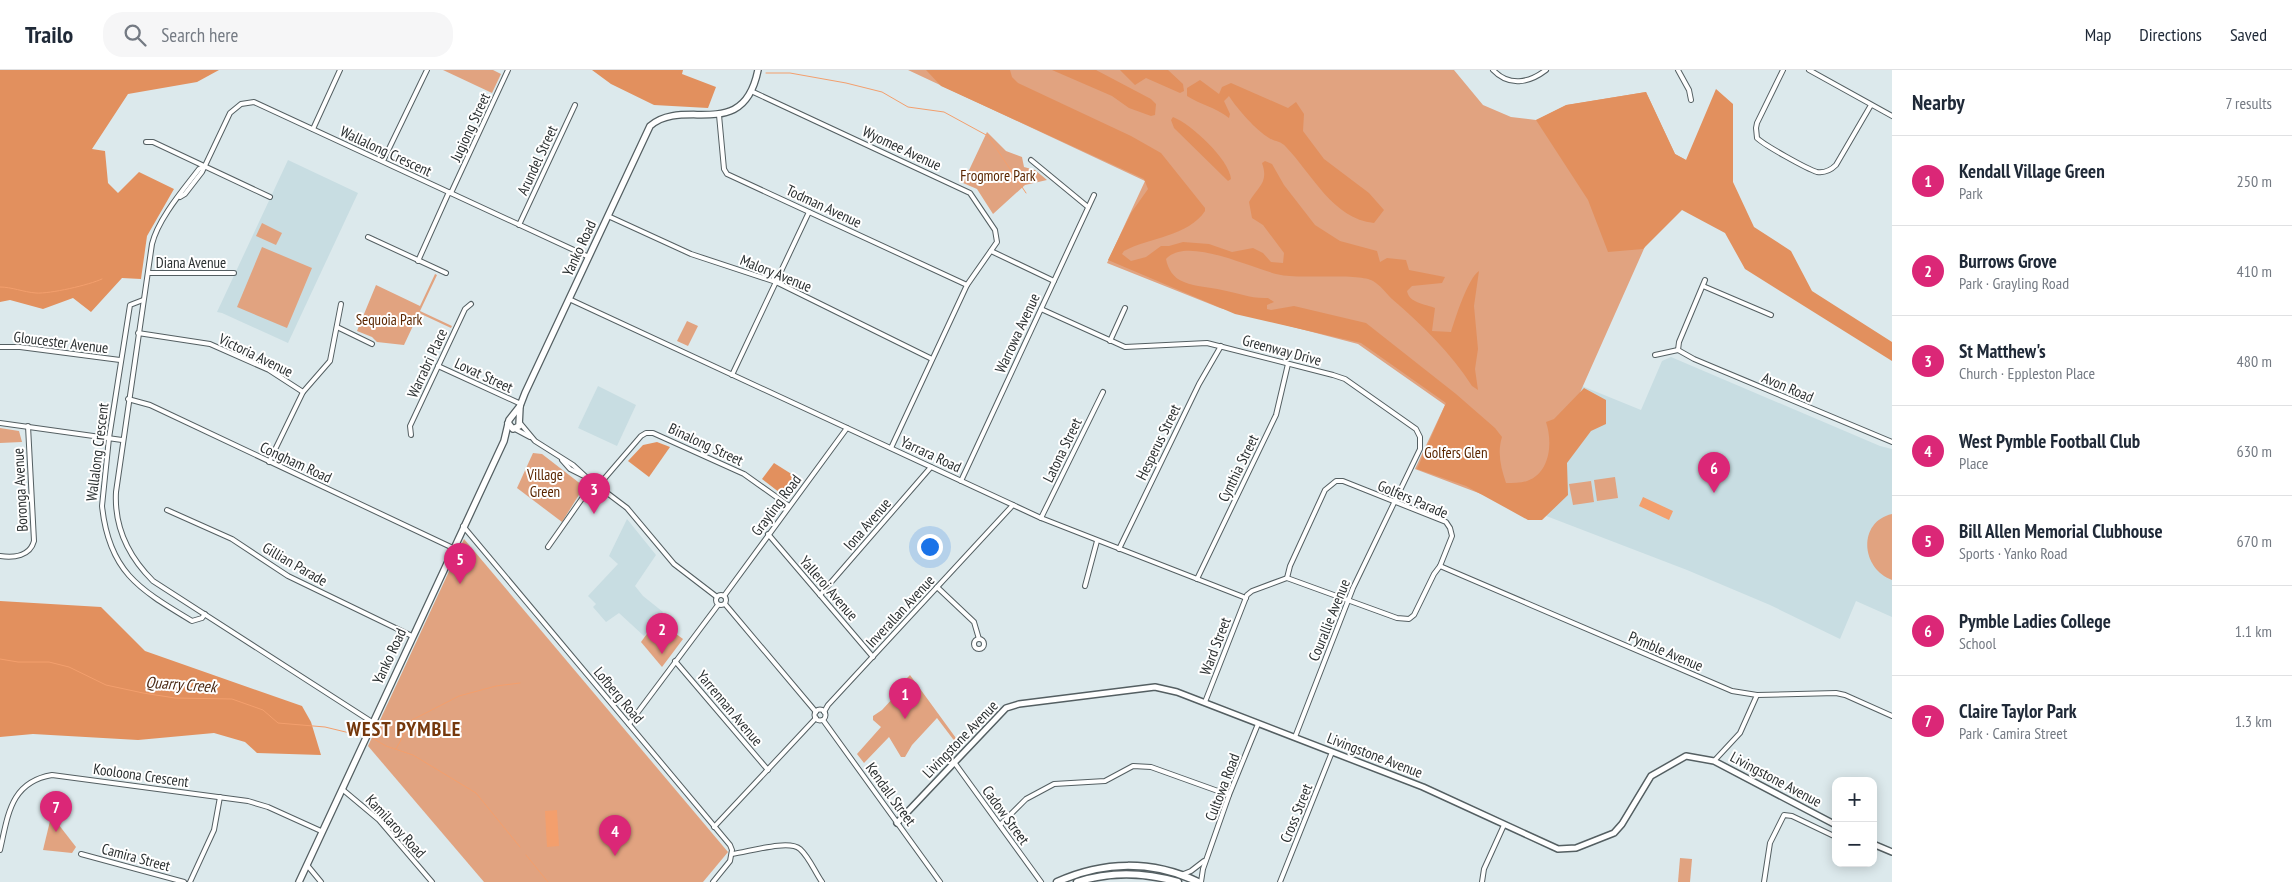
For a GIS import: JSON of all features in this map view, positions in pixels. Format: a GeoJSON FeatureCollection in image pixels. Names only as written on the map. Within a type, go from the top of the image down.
{"type":"FeatureCollection","features":[{"type":"Feature","properties":{"kind":"highway"},"geometry":{"type":"LineString","coordinates":[[1057,882],[1082,872],[1119,866],[1150,867],[1200,882]]}},
{"type":"Feature","properties":{"kind":"highway"},"geometry":{"type":"LineString","coordinates":[[1077,882],[1120,874],[1178,882]]}},
{"type":"Feature","properties":{"kind":"main road"},"geometry":{"type":"LineString","coordinates":[[719,115],[737,106],[751,91],[758,70]]}},
{"type":"Feature","properties":{"kind":"main road","name":"Yanko Road"},"geometry":{"type":"LineString","coordinates":[[299,882],[341,788],[504,441],[509,421],[520,405],[650,126],[661,118],[676,114],[719,115]]}},
{"type":"Feature","properties":{"kind":"main road","name":"Yanko Road"},"geometry":{"type":"LineString","coordinates":[[504,441],[520,422],[520,405]]}},
{"type":"Feature","properties":{"kind":"main road"},"geometry":{"type":"LineString","coordinates":[[515,429],[510,428],[509,421],[516,418],[520,422]]}},
{"type":"Feature","properties":{"kind":"street"},"geometry":{"type":"LineString","coordinates":[[313,129],[340,70]]}},
{"type":"Feature","properties":{"kind":"street"},"geometry":{"type":"LineString","coordinates":[[383,161],[427,70]]}},
{"type":"Feature","properties":{"kind":"street","name":"Jugiong Street"},"geometry":{"type":"LineString","coordinates":[[418,261],[508,70]]}},
{"type":"Feature","properties":{"kind":"street"},"geometry":{"type":"LineString","coordinates":[[1493,70],[1502,78],[1520,82],[1532,79],[1546,70]]}},
{"type":"Feature","properties":{"kind":"street"},"geometry":{"type":"LineString","coordinates":[[1678,70],[1689,90],[1691,100]]}},
{"type":"Feature","properties":{"kind":"street"},"geometry":{"type":"LineString","coordinates":[[1783,70],[1757,123],[1758,138],[1769,147],[1817,172],[1827,171],[1836,165],[1871,104]]}},
{"type":"Feature","properties":{"kind":"street"},"geometry":{"type":"LineString","coordinates":[[1809,70],[1892,116]]}},
{"type":"Feature","properties":{"kind":"street","name":"Wyomee Avenue"},"geometry":{"type":"LineString","coordinates":[[751,91],[970,193],[998,234],[997,242],[967,285],[891,448]]}},
{"type":"Feature","properties":{"kind":"street","name":"Wallalong Crescent"},"geometry":{"type":"LineString","coordinates":[[372,722],[153,582],[130,554],[123,540],[115,504],[128,399],[155,234],[179,197],[203,166],[230,113],[241,104],[258,103],[589,256]]}},
{"type":"Feature","properties":{"kind":"street","name":"Arundel Street"},"geometry":{"type":"LineString","coordinates":[[519,225],[575,104]]}},
{"type":"Feature","properties":{"kind":"street","name":"Todman Avenue"},"geometry":{"type":"LineString","coordinates":[[719,115],[725,172],[967,285]]}},
{"type":"Feature","properties":{"kind":"street"},"geometry":{"type":"LineString","coordinates":[[146,142],[153,142],[270,197]]}},
{"type":"Feature","properties":{"kind":"street"},"geometry":{"type":"LineString","coordinates":[[1031,160],[1088,207]]}},
{"type":"Feature","properties":{"kind":"street","name":"Warrowa Avenue"},"geometry":{"type":"LineString","coordinates":[[961,481],[1094,195]]}},
{"type":"Feature","properties":{"kind":"street"},"geometry":{"type":"LineString","coordinates":[[732,375],[809,212]]}},
{"type":"Feature","properties":{"kind":"street","name":"Malory Avenue"},"geometry":{"type":"LineString","coordinates":[[608,216],[691,254],[776,282],[932,359]]}},
{"type":"Feature","properties":{"kind":"street"},"geometry":{"type":"LineString","coordinates":[[368,237],[446,274]]}},
{"type":"Feature","properties":{"kind":"street"},"geometry":{"type":"LineString","coordinates":[[991,251],[1054,280]]}},
{"type":"Feature","properties":{"kind":"street","name":"Diana Avenue"},"geometry":{"type":"LineString","coordinates":[[148,273],[234,273]]}},
{"type":"Feature","properties":{"kind":"street"},"geometry":{"type":"LineString","coordinates":[[1655,355],[1678,350],[1679,342],[1705,280]]}},
{"type":"Feature","properties":{"kind":"street"},"geometry":{"type":"LineString","coordinates":[[1703,286],[1771,315]]}},
{"type":"Feature","properties":{"kind":"street","name":"Yarrara Road"},"geometry":{"type":"LineString","coordinates":[[569,299],[1041,518],[1246,598]]}},
{"type":"Feature","properties":{"kind":"street","name":"Wallalong Crescent"},"geometry":{"type":"LineString","coordinates":[[143,300],[130,305],[120,360],[102,506],[105,530],[118,563],[146,592],[192,622],[202,618],[205,614]]}},
{"type":"Feature","properties":{"kind":"street"},"geometry":{"type":"LineString","coordinates":[[269,462],[303,392],[330,361],[341,304]]}},
{"type":"Feature","properties":{"kind":"street","name":"Warrabri Place"},"geometry":{"type":"LineString","coordinates":[[411,435],[410,426],[466,309],[471,304]]}},
{"type":"Feature","properties":{"kind":"street"},"geometry":{"type":"LineString","coordinates":[[1110,341],[1125,308]]}},
{"type":"Feature","properties":{"kind":"street","name":"Greenway Drive"},"geometry":{"type":"LineString","coordinates":[[1041,309],[1125,347],[1207,343],[1345,379],[1416,428],[1420,437],[1420,449],[1393,502],[1389,515]]}},
{"type":"Feature","properties":{"kind":"street"},"geometry":{"type":"LineString","coordinates":[[337,327],[372,344]]}},
{"type":"Feature","properties":{"kind":"street","name":"Victoria Avenue"},"geometry":{"type":"LineString","coordinates":[[138,333],[210,344],[268,370],[303,392]]}},
{"type":"Feature","properties":{"kind":"street","name":"Hesperus Street"},"geometry":{"type":"LineString","coordinates":[[1119,549],[1199,384],[1221,346]]}},
{"type":"Feature","properties":{"kind":"street","name":"Gloucester Avenue"},"geometry":{"type":"LineString","coordinates":[[0,347],[20,347],[120,360]]}},
{"type":"Feature","properties":{"kind":"street","name":"Avon Road"},"geometry":{"type":"LineString","coordinates":[[1678,350],[1701,362],[1892,442]]}},
{"type":"Feature","properties":{"kind":"street","name":"Cynthia Street"},"geometry":{"type":"LineString","coordinates":[[1198,579],[1276,415],[1288,364]]}},
{"type":"Feature","properties":{"kind":"street","name":"Lovat Street"},"geometry":{"type":"LineString","coordinates":[[438,366],[520,405]]}},
{"type":"Feature","properties":{"kind":"street","name":"Latona Street"},"geometry":{"type":"LineString","coordinates":[[1041,518],[1103,392]]}},
{"type":"Feature","properties":{"kind":"street","name":"Congham Road"},"geometry":{"type":"LineString","coordinates":[[128,399],[150,405],[453,548]]}},
{"type":"Feature","properties":{"kind":"street"},"geometry":{"type":"LineString","coordinates":[[520,422],[532,438]]}},
{"type":"Feature","properties":{"kind":"street","name":"Boronga Avenue"},"geometry":{"type":"LineString","coordinates":[[0,423],[122,440]]}},
{"type":"Feature","properties":{"kind":"street","name":"Boronga Avenue"},"geometry":{"type":"LineString","coordinates":[[0,556],[12,557],[24,554],[33,546],[28,426]]}},
{"type":"Feature","properties":{"kind":"street","name":"Grayling Road"},"geometry":{"type":"LineString","coordinates":[[724,596],[847,428]]}},
{"type":"Feature","properties":{"kind":"street"},"geometry":{"type":"LineString","coordinates":[[515,429],[573,465],[593,483],[627,508],[674,564],[717,597],[718,604],[629,724]]}},
{"type":"Feature","properties":{"kind":"street","name":"Binalong Street"},"geometry":{"type":"LineString","coordinates":[[598,486],[641,436],[646,433],[654,433],[744,474],[789,506]]}},
{"type":"Feature","properties":{"kind":"street","name":"Iona Avenue"},"geometry":{"type":"LineString","coordinates":[[820,596],[931,467]]}},
{"type":"Feature","properties":{"kind":"street","name":"Golfers Parade"},"geometry":{"type":"LineString","coordinates":[[1343,482],[1393,502],[1446,522],[1452,536],[1440,566],[1434,574],[1414,615],[1409,619],[1397,618],[1287,578],[1294,558],[1325,490],[1330,484],[1343,482]]}},
{"type":"Feature","properties":{"kind":"street"},"geometry":{"type":"LineString","coordinates":[[548,547],[593,483]]}},
{"type":"Feature","properties":{"kind":"street","name":"Inverallan Avenue"},"geometry":{"type":"LineString","coordinates":[[824,712],[828,705],[1013,505]]}},
{"type":"Feature","properties":{"kind":"street","name":"Gillian Parade"},"geometry":{"type":"LineString","coordinates":[[167,510],[232,540],[288,576],[412,636]]}},
{"type":"Feature","properties":{"kind":"street","name":"Courallie Avenue"},"geometry":{"type":"LineString","coordinates":[[1295,737],[1350,601],[1353,588],[1389,515]]}},
{"type":"Feature","properties":{"kind":"street","name":"Lofberg Road"},"geometry":{"type":"LineString","coordinates":[[463,526],[732,848],[732,854]]}},
{"type":"Feature","properties":{"kind":"street","name":"Yalleroi Avenue"},"geometry":{"type":"LineString","coordinates":[[768,534],[873,657]]}},
{"type":"Feature","properties":{"kind":"street"},"geometry":{"type":"LineString","coordinates":[[1085,586],[1097,541]]}},
{"type":"Feature","properties":{"kind":"street","name":"Pymble Avenue"},"geometry":{"type":"LineString","coordinates":[[1440,566],[1732,691],[1757,694],[1845,694],[1892,716]]}},
{"type":"Feature","properties":{"kind":"street"},"geometry":{"type":"LineString","coordinates":[[1246,598],[1252,591],[1287,578]]}},
{"type":"Feature","properties":{"kind":"street"},"geometry":{"type":"LineString","coordinates":[[937,587],[974,622],[979,639]]}},
{"type":"Feature","properties":{"kind":"street"},"geometry":{"type":"LineString","coordinates":[[714,827],[816,718],[816,712],[725,604],[724,596],[717,597]]}},
{"type":"Feature","properties":{"kind":"street","name":"Ward Street"},"geometry":{"type":"LineString","coordinates":[[1205,702],[1246,598]]}},
{"type":"Feature","properties":{"kind":"street"},"geometry":{"type":"LineString","coordinates":[[718,604],[725,604]]}},
{"type":"Feature","properties":{"kind":"street","name":"Yarrennan Avenue"},"geometry":{"type":"LineString","coordinates":[[675,661],[768,770]]}},
{"type":"Feature","properties":{"kind":"street","name":"Livingstone Avenue"},"geometry":{"type":"LineString","coordinates":[[898,823],[1003,710],[1019,704],[1154,687],[1168,688],[1423,787],[1558,848],[1576,848],[1608,836],[1619,829],[1648,779],[1657,771],[1686,756],[1714,761],[1832,823]]}},
{"type":"Feature","properties":{"kind":"street"},"geometry":{"type":"LineString","coordinates":[[1714,761],[1740,733],[1757,694]]}},
{"type":"Feature","properties":{"kind":"street"},"geometry":{"type":"LineString","coordinates":[[816,712],[821,710],[825,715],[823,720],[816,718]]}},
{"type":"Feature","properties":{"kind":"street","name":"Kendall Street"},"geometry":{"type":"LineString","coordinates":[[823,720],[940,882]]}},
{"type":"Feature","properties":{"kind":"street","name":"Cultowa Road"},"geometry":{"type":"LineString","coordinates":[[1200,882],[1230,795],[1258,724]]}},
{"type":"Feature","properties":{"kind":"street","name":"Cross Street"},"geometry":{"type":"LineString","coordinates":[[1280,882],[1332,752]]}},
{"type":"Feature","properties":{"kind":"street","name":"Cadow Street"},"geometry":{"type":"LineString","coordinates":[[954,762],[1041,882]]}},
{"type":"Feature","properties":{"kind":"street"},"geometry":{"type":"LineString","coordinates":[[1000,825],[1026,799],[1054,784],[1105,781],[1133,766],[1151,767],[1230,795]]}},
{"type":"Feature","properties":{"kind":"street","name":"Kooloona Crescent"},"geometry":{"type":"LineString","coordinates":[[0,850],[14,799],[25,786],[45,776],[60,775],[258,804],[321,832]]}},
{"type":"Feature","properties":{"kind":"street","name":"Kamilaroy Road"},"geometry":{"type":"LineString","coordinates":[[341,788],[379,820],[432,882]]}},
{"type":"Feature","properties":{"kind":"street"},"geometry":{"type":"LineString","coordinates":[[190,882],[214,830],[220,797]]}},
{"type":"Feature","properties":{"kind":"street"},"geometry":{"type":"LineString","coordinates":[[1764,882],[1769,848],[1784,815],[1792,816],[1832,835]]}},
{"type":"Feature","properties":{"kind":"street"},"geometry":{"type":"LineString","coordinates":[[1482,882],[1484,869],[1504,825]]}},
{"type":"Feature","properties":{"kind":"street"},"geometry":{"type":"LineString","coordinates":[[713,882],[730,861],[732,854],[786,845],[795,846],[803,851],[822,882]]}},
{"type":"Feature","properties":{"kind":"street"},"geometry":{"type":"LineString","coordinates":[[1877,846],[1892,852]]}},
{"type":"Feature","properties":{"kind":"street","name":"Camira Street"},"geometry":{"type":"LineString","coordinates":[[81,854],[184,882]]}},
{"type":"Feature","properties":{"kind":"street"},"geometry":{"type":"LineString","coordinates":[[1181,875],[1191,871],[1207,858]]}},
{"type":"Feature","properties":{"kind":"street"},"geometry":{"type":"LineString","coordinates":[[306,864],[322,882]]}},
{"type":"Feature","properties":{"kind":"shaded area"},"geometry":{"type":"Polygon","coordinates":[[[288,160],[358,193],[288,343],[217,312],[288,160]]]}},
{"type":"Feature","properties":{"kind":"shaded area"},"geometry":{"type":"Polygon","coordinates":[[[1671,357],[1880,446],[1892,449],[1892,617],[1856,601],[1840,639],[1770,605],[1687,570],[1528,509],[1582,386],[1641,410],[1662,361],[1671,357]]]}},
{"type":"Feature","properties":{"kind":"shaded area"},"geometry":{"type":"Polygon","coordinates":[[[598,386],[636,405],[617,446],[578,428],[598,386]]]}},
{"type":"Feature","properties":{"kind":"shaded area"},"geometry":{"type":"Polygon","coordinates":[[[1643,497],[1673,511],[1669,520],[1639,506],[1643,497]]]}},
{"type":"Feature","properties":{"kind":"shaded area"},"geometry":{"type":"Polygon","coordinates":[[[627,519],[656,555],[635,586],[643,596],[663,612],[644,636],[619,613],[606,622],[593,607],[596,604],[588,596],[618,564],[609,556],[627,519]]]}},
{"type":"Feature","properties":{"kind":"shaded area"},"geometry":{"type":"Polygon","coordinates":[[[557,810],[559,846],[547,847],[545,811],[557,810]]]}},
{"type":"Feature","properties":{"kind":"green space"},"geometry":{"type":"Polygon","coordinates":[[[0,70],[219,70],[197,82],[128,94],[92,149],[105,151],[108,183],[118,193],[139,172],[174,189],[147,236],[141,279],[122,278],[91,312],[73,298],[43,309],[10,300],[0,302],[0,70]]]}},
{"type":"Feature","properties":{"kind":"green space"},"geometry":{"type":"Polygon","coordinates":[[[443,70],[493,70],[501,74],[492,93],[443,70]]]}},
{"type":"Feature","properties":{"kind":"green space"},"geometry":{"type":"Polygon","coordinates":[[[592,70],[683,70],[682,74],[716,87],[708,108],[654,105],[611,84],[592,70]]]}},
{"type":"Feature","properties":{"kind":"green space","name":"Golfers Glen"},"geometry":{"type":"Polygon","coordinates":[[[908,70],[1454,70],[1483,105],[1511,117],[1536,120],[1567,105],[1646,92],[1675,154],[1686,160],[1667,197],[1542,478],[1505,503],[1415,469],[1445,405],[1358,344],[1220,308],[1107,263],[1145,181],[908,70]]]}},
{"type":"Feature","properties":{"kind":"green space","name":"Golfers Glen"},"geometry":{"type":"Polygon","coordinates":[[[926,70],[1010,70],[1012,77],[1018,83],[1131,136],[1161,153],[1205,208],[1205,211],[1189,226],[1179,231],[1124,251],[1122,254],[1131,261],[1146,257],[1161,246],[1183,242],[1209,244],[1232,252],[1253,248],[1263,253],[1271,262],[1283,263],[1284,253],[1263,225],[1252,218],[1249,202],[1262,184],[1264,170],[1262,163],[1265,161],[1272,164],[1284,185],[1315,225],[1340,241],[1377,251],[1380,262],[1387,258],[1406,260],[1409,270],[1445,277],[1442,283],[1412,286],[1407,291],[1414,301],[1435,308],[1432,331],[1451,332],[1466,290],[1479,271],[1474,306],[1478,349],[1475,369],[1478,390],[1472,386],[1455,362],[1414,318],[1373,281],[1356,277],[1281,275],[1204,252],[1189,251],[1176,253],[1166,259],[1172,273],[1180,280],[1193,285],[1250,297],[1268,298],[1274,302],[1267,305],[1267,309],[1294,306],[1366,323],[1456,394],[1495,428],[1502,437],[1500,455],[1506,483],[1527,481],[1541,471],[1548,456],[1549,448],[1546,422],[1554,419],[1584,388],[1606,400],[1606,424],[1591,431],[1567,463],[1568,495],[1542,520],[1528,520],[1466,486],[1417,469],[1446,403],[1361,343],[1235,314],[1108,260],[1131,213],[1148,189],[1144,179],[941,86],[926,70]]]}},
{"type":"Feature","properties":{"kind":"green space"},"geometry":{"type":"Polygon","coordinates":[[[1052,70],[1096,70],[1151,99],[1156,104],[1155,115],[1151,116],[1129,108],[1112,96],[1052,70]]]}},
{"type":"Feature","properties":{"kind":"green space"},"geometry":{"type":"Polygon","coordinates":[[[1120,70],[1168,70],[1183,84],[1184,91],[1180,93],[1146,78],[1135,85],[1120,70]]]}},
{"type":"Feature","properties":{"kind":"green space"},"geometry":{"type":"Polygon","coordinates":[[[1200,80],[1219,94],[1222,87],[1231,83],[1288,108],[1296,102],[1304,114],[1303,131],[1324,159],[1369,193],[1384,210],[1374,223],[1360,220],[1347,213],[1324,194],[1284,145],[1269,138],[1259,130],[1229,96],[1224,101],[1230,114],[1229,118],[1187,96],[1187,88],[1200,80]]]}},
{"type":"Feature","properties":{"kind":"green space"},"geometry":{"type":"Polygon","coordinates":[[[1716,89],[1733,104],[1733,182],[1754,227],[1791,251],[1812,291],[1892,342],[1892,361],[1745,269],[1725,233],[1682,210],[1643,249],[1608,252],[1588,200],[1536,120],[1566,105],[1646,92],[1675,154],[1686,160],[1716,89]]]}},
{"type":"Feature","properties":{"kind":"green space"},"geometry":{"type":"Polygon","coordinates":[[[1173,117],[1199,134],[1217,152],[1229,171],[1231,179],[1228,181],[1174,128],[1171,120],[1173,117]]]}},
{"type":"Feature","properties":{"kind":"green space","name":"Frogmore Park"},"geometry":{"type":"Polygon","coordinates":[[[987,132],[1006,151],[1022,157],[1024,167],[1035,170],[1047,180],[1025,185],[993,214],[977,189],[963,183],[987,132]]]}},
{"type":"Feature","properties":{"kind":"green space"},"geometry":{"type":"Polygon","coordinates":[[[262,223],[282,233],[276,245],[256,236],[262,223]]]}},
{"type":"Feature","properties":{"kind":"green space"},"geometry":{"type":"Polygon","coordinates":[[[262,247],[312,268],[287,328],[237,307],[262,247]]]}},
{"type":"Feature","properties":{"kind":"green space","name":"Sequoia Park"},"geometry":{"type":"Polygon","coordinates":[[[435,274],[437,275],[420,311],[452,326],[451,328],[419,313],[404,345],[377,342],[372,337],[357,331],[376,285],[420,306],[435,274]]]}},
{"type":"Feature","properties":{"kind":"green space"},"geometry":{"type":"Polygon","coordinates":[[[687,321],[698,326],[688,346],[677,341],[687,321]]]}},
{"type":"Feature","properties":{"kind":"green space"},"geometry":{"type":"Polygon","coordinates":[[[0,428],[19,431],[22,442],[0,443],[0,428]]]}},
{"type":"Feature","properties":{"kind":"green space"},"geometry":{"type":"Polygon","coordinates":[[[657,442],[670,447],[649,477],[628,461],[643,445],[657,442]]]}},
{"type":"Feature","properties":{"kind":"green space","name":"Village Green"},"geometry":{"type":"Polygon","coordinates":[[[533,453],[542,454],[582,485],[582,490],[562,522],[517,488],[533,453]]]}},
{"type":"Feature","properties":{"kind":"green space"},"geometry":{"type":"Polygon","coordinates":[[[774,463],[801,480],[789,496],[784,496],[762,479],[774,463]]]}},
{"type":"Feature","properties":{"kind":"green space"},"geometry":{"type":"Polygon","coordinates":[[[1615,477],[1618,498],[1597,501],[1594,480],[1615,477]]]}},
{"type":"Feature","properties":{"kind":"green space"},"geometry":{"type":"Polygon","coordinates":[[[1591,481],[1594,502],[1573,505],[1569,484],[1591,481]]]}},
{"type":"Feature","properties":{"kind":"green space"},"geometry":{"type":"Polygon","coordinates":[[[1892,514],[1892,580],[1874,566],[1867,546],[1868,535],[1873,526],[1881,519],[1892,514]]]}},
{"type":"Feature","properties":{"kind":"green space"},"geometry":{"type":"Polygon","coordinates":[[[464,539],[728,852],[703,882],[484,882],[368,746],[464,539]]]}},
{"type":"Feature","properties":{"kind":"green space"},"geometry":{"type":"Polygon","coordinates":[[[0,601],[101,607],[145,651],[302,706],[311,722],[321,755],[257,753],[245,742],[214,733],[138,740],[33,734],[0,737],[0,601]]]}},
{"type":"Feature","properties":{"kind":"green space"},"geometry":{"type":"Polygon","coordinates":[[[657,620],[683,639],[662,667],[641,642],[657,620]]]}},
{"type":"Feature","properties":{"kind":"green space"},"geometry":{"type":"Polygon","coordinates":[[[910,675],[961,745],[959,747],[937,718],[912,745],[905,757],[901,757],[889,737],[864,763],[857,754],[881,727],[873,720],[873,716],[882,710],[906,684],[904,681],[910,675]]]}},
{"type":"Feature","properties":{"kind":"green space"},"geometry":{"type":"Polygon","coordinates":[[[55,820],[76,847],[72,853],[43,850],[50,821],[55,820]]]}},
{"type":"Feature","properties":{"kind":"green space"},"geometry":{"type":"Polygon","coordinates":[[[1680,858],[1692,859],[1690,882],[1678,882],[1680,858]]]}},
{"type":"Feature","properties":{"kind":"waterway"},"geometry":{"type":"LineString","coordinates":[[766,73],[790,73],[846,83],[882,92],[908,107],[944,112],[988,136],[1026,193]]}},
{"type":"Feature","properties":{"kind":"waterway"},"geometry":{"type":"LineString","coordinates":[[0,287],[42,293],[69,289],[102,279]]}},
{"type":"Feature","properties":{"kind":"waterway","name":"Quarry Creek"},"geometry":{"type":"LineString","coordinates":[[0,659],[18,662],[49,662],[69,667],[106,685],[143,693],[175,698],[232,699],[263,710],[278,723],[325,727],[358,735]]}},
{"type":"Feature","properties":{"kind":"waterway"},"geometry":{"type":"LineString","coordinates":[[396,749],[412,720],[459,696],[496,686],[520,683]]}},
{"type":"Feature","properties":{"kind":"waterway","name":"Quarry Creek"},"geometry":{"type":"LineString","coordinates":[[374,739],[386,746],[413,755],[476,793],[520,847]]}},
{"type":"Feature","properties":{"kind":"waterway","name":"Quarry Creek"},"geometry":{"type":"LineString","coordinates":[[526,855],[548,882]]}},
{"type":"Feature","properties":{"kind":"place","name":"Pymble Ladies College"},"geometry":{"type":"Point","coordinates":[1714,493]}},
{"type":"Feature","properties":{"kind":"place","name":"St Matthew's"},"geometry":{"type":"Point","coordinates":[594,514]}},
{"type":"Feature","properties":{"kind":"place","name":"Bill Allen Memorial Clubhouse"},"geometry":{"type":"Point","coordinates":[460,584]}},
{"type":"Feature","properties":{"kind":"place","name":"Burrows Grove"},"geometry":{"type":"Point","coordinates":[662,654]}},
{"type":"Feature","properties":{"kind":"place","name":"Kendall Village Green"},"geometry":{"type":"Point","coordinates":[905,719]}},
{"type":"Feature","properties":{"kind":"place","name":"Claire Taylor Park"},"geometry":{"type":"Point","coordinates":[56,832]}},
{"type":"Feature","properties":{"kind":"place","name":"West Pymble Football Club"},"geometry":{"type":"Point","coordinates":[615,856]}},
{"type":"Feature","properties":{"kind":"district","name":"WEST PYMBLE"},"geometry":{"type":"Point","coordinates":[404,729]}}]}
